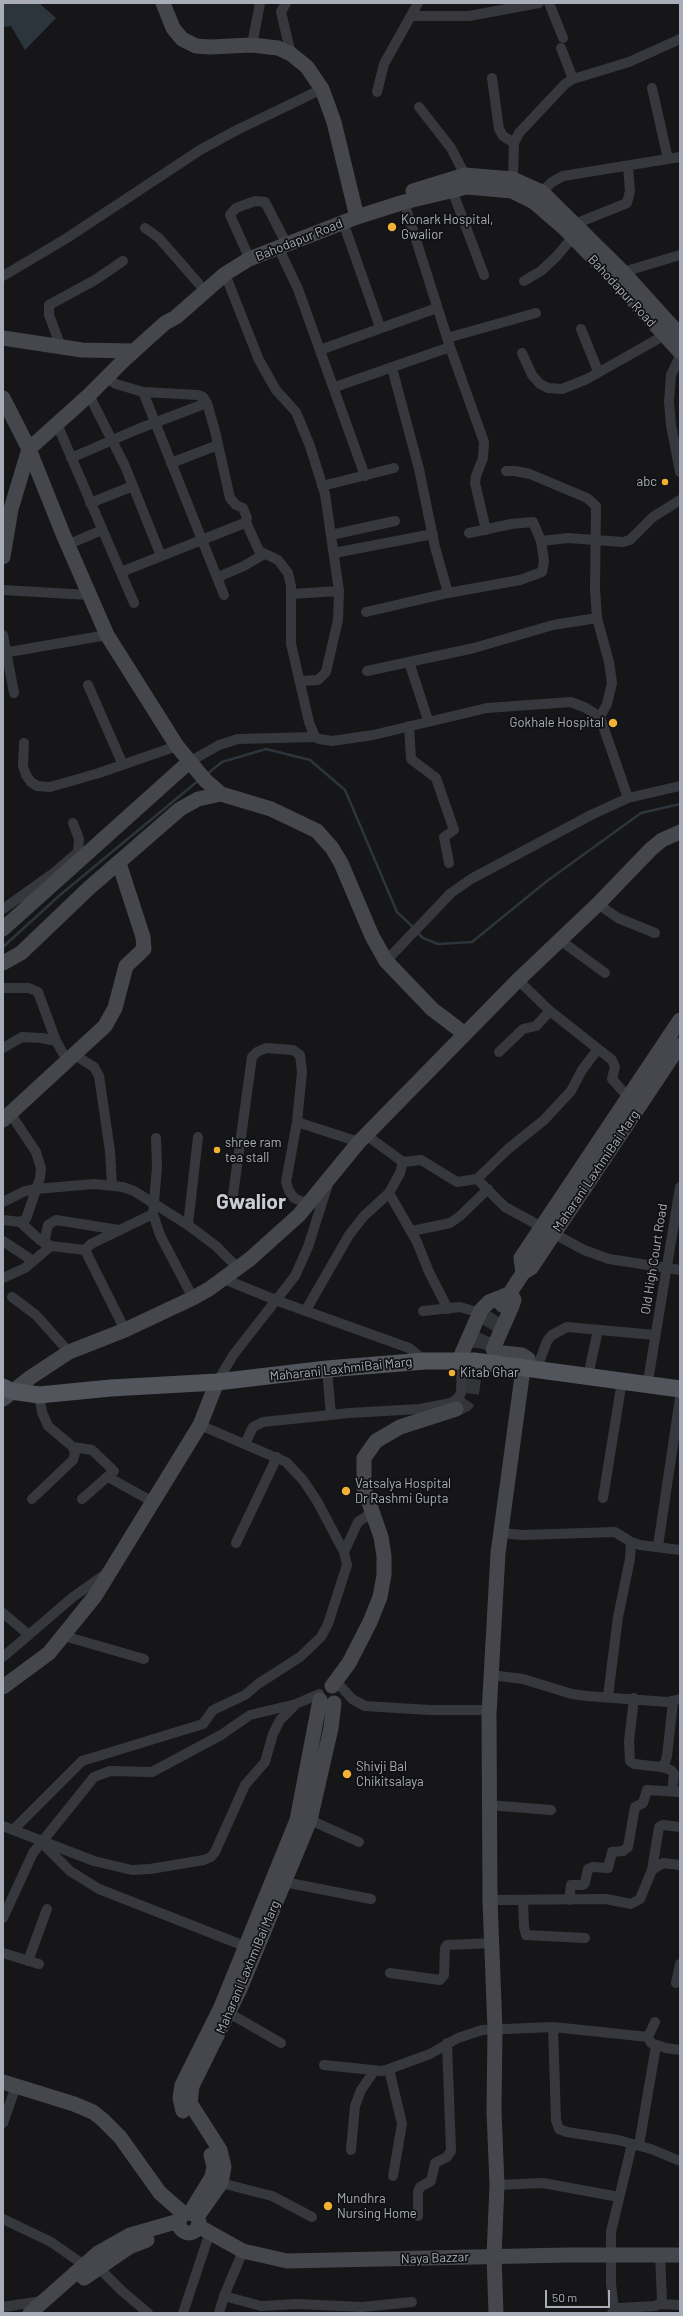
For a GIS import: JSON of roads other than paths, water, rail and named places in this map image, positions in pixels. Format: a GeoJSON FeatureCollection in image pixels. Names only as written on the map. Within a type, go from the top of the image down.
{"type":"FeatureCollection","features":[{"type":"Feature","properties":{"kind":"main road"},"geometry":{"type":"LineString","coordinates":[[163,3],[173,28],[182,39],[196,46],[210,47],[252,45],[278,48],[291,54],[307,67],[322,88],[334,122],[355,209]]}},
{"type":"Feature","properties":{"kind":"main road"},"geometry":{"type":"LineString","coordinates":[[165,323],[174,307],[199,284],[222,266],[247,253],[281,242],[355,209],[465,175],[513,179],[542,192],[573,231],[623,272],[680,336]]}},
{"type":"Feature","properties":{"kind":"main road","name":"Bahodapur Road"},"geometry":{"type":"LineString","coordinates":[[29,449],[107,378],[132,351],[165,323],[176,317],[225,274],[249,259],[281,242],[404,202],[467,187],[512,192],[534,202],[563,226],[573,231],[663,336],[680,352]]}},
{"type":"Feature","properties":{"kind":"main road"},"geometry":{"type":"LineString","coordinates":[[3,338],[82,350],[132,351]]}},
{"type":"Feature","properties":{"kind":"main road"},"geometry":{"type":"LineString","coordinates":[[5,406],[29,449],[67,544],[107,635],[134,680],[191,764],[217,791],[271,809],[317,831],[332,848],[341,863],[372,936],[386,961],[432,1009],[465,1034]]}},
{"type":"Feature","properties":{"kind":"main road"},"geometry":{"type":"LineString","coordinates":[[3,557],[7,510],[29,449]]}},
{"type":"Feature","properties":{"kind":"main road"},"geometry":{"type":"LineString","coordinates":[[3,929],[191,764]]}},
{"type":"Feature","properties":{"kind":"main road"},"geometry":{"type":"LineString","coordinates":[[3,963],[21,953],[89,888],[185,806],[217,791]]}},
{"type":"Feature","properties":{"kind":"main road"},"geometry":{"type":"LineString","coordinates":[[6,1392],[69,1352],[125,1330],[193,1298],[224,1279],[238,1268],[299,1215],[363,1138],[518,980],[598,904],[651,849],[662,840],[680,832]]}},
{"type":"Feature","properties":{"kind":"main road"},"geometry":{"type":"LineString","coordinates":[[6,1117],[111,1019],[126,966],[144,949],[143,937],[119,862]]}},
{"type":"Feature","properties":{"kind":"main road"},"geometry":{"type":"LineString","coordinates":[[505,1300],[523,1273],[521,1258],[547,1232],[628,1096],[680,1020]]}},
{"type":"Feature","properties":{"kind":"main road","name":"Maharani LaxhmiBai Marg"},"geometry":{"type":"LineString","coordinates":[[547,1232],[680,1045]]}},
{"type":"Feature","properties":{"kind":"main road"},"geometry":{"type":"LineString","coordinates":[[462,1357],[480,1313],[489,1302],[514,1300],[493,1349],[495,1352],[522,1355],[530,1363],[590,1367],[680,1379]]}},
{"type":"Feature","properties":{"kind":"main road","name":"Maharani LaxhmiBai Marg"},"geometry":{"type":"LineString","coordinates":[[6,1392],[39,1395],[111,1388],[217,1382],[420,1357],[462,1357],[530,1363],[622,1381],[680,1389]]}},
{"type":"Feature","properties":{"kind":"main road"},"geometry":{"type":"LineString","coordinates":[[496,2313],[494,2256],[497,2185],[494,2110],[495,2030],[491,1943],[488,1805],[489,1710],[500,1533],[530,1363]]}},
{"type":"Feature","properties":{"kind":"main road"},"geometry":{"type":"LineString","coordinates":[[3,1687],[50,1653],[95,1596],[200,1425],[217,1382]]}},
{"type":"Feature","properties":{"kind":"main road"},"geometry":{"type":"LineString","coordinates":[[30,2313],[42,2307],[91,2266],[98,2253],[124,2238],[192,2222],[212,2177],[214,2166],[206,2145],[183,2112],[180,2091],[221,2007],[247,1947],[297,1820],[324,1699],[323,1687],[334,1684],[349,1663],[370,1622],[380,1597],[384,1556],[378,1522],[364,1488],[364,1458],[370,1448],[386,1434],[400,1427],[456,1409]]}},
{"type":"Feature","properties":{"kind":"main road","name":"Maharani LaxhmiBai Marg"},"geometry":{"type":"LineString","coordinates":[[192,2222],[221,2183],[224,2167],[220,2150],[193,2109],[190,2097],[192,2086],[229,2013],[310,1820],[331,1728],[324,1699]]}},
{"type":"Feature","properties":{"kind":"main road","name":"Naya Bazzar"},"geometry":{"type":"LineString","coordinates":[[9,2084],[74,2104],[93,2112],[120,2137],[160,2193],[192,2222],[243,2251],[287,2262],[494,2256],[680,2255]]}},
{"type":"Feature","properties":{"kind":"street"},"geometry":{"type":"LineString","coordinates":[[252,45],[260,3]]}},
{"type":"Feature","properties":{"kind":"street"},"geometry":{"type":"LineString","coordinates":[[286,3],[281,12],[291,54]]}},
{"type":"Feature","properties":{"kind":"street"},"geometry":{"type":"LineString","coordinates":[[377,92],[384,64],[418,3]]}},
{"type":"Feature","properties":{"kind":"street"},"geometry":{"type":"LineString","coordinates":[[411,16],[469,16],[539,3]]}},
{"type":"Feature","properties":{"kind":"street"},"geometry":{"type":"LineString","coordinates":[[549,3],[573,79]]}},
{"type":"Feature","properties":{"kind":"street"},"geometry":{"type":"LineString","coordinates":[[513,179],[514,143],[519,133],[535,114],[565,84],[573,79],[629,62],[680,39]]}},
{"type":"Feature","properties":{"kind":"street"},"geometry":{"type":"LineString","coordinates":[[492,78],[499,129],[503,136],[514,143]]}},
{"type":"Feature","properties":{"kind":"street"},"geometry":{"type":"LineString","coordinates":[[3,276],[67,238],[200,150],[322,88]]}},
{"type":"Feature","properties":{"kind":"street"},"geometry":{"type":"LineString","coordinates":[[652,88],[668,159]]}},
{"type":"Feature","properties":{"kind":"street"},"geometry":{"type":"LineString","coordinates":[[420,107],[452,148],[465,175]]}},
{"type":"Feature","properties":{"kind":"street"},"geometry":{"type":"LineString","coordinates":[[542,192],[552,182],[563,176],[680,156]]}},
{"type":"Feature","properties":{"kind":"street"},"geometry":{"type":"LineString","coordinates":[[524,281],[546,266],[573,231],[627,203],[630,191],[628,166]]}},
{"type":"Feature","properties":{"kind":"street"},"geometry":{"type":"LineString","coordinates":[[452,190],[484,275]]}},
{"type":"Feature","properties":{"kind":"street"},"geometry":{"type":"LineString","coordinates":[[247,253],[230,215],[236,208],[255,201],[265,202],[335,387],[365,476]]}},
{"type":"Feature","properties":{"kind":"street"},"geometry":{"type":"LineString","coordinates":[[404,202],[437,308],[484,442],[483,458],[476,476],[476,483],[486,530]]}},
{"type":"Feature","properties":{"kind":"street"},"geometry":{"type":"LineString","coordinates":[[343,222],[380,327]]}},
{"type":"Feature","properties":{"kind":"street"},"geometry":{"type":"LineString","coordinates":[[145,228],[159,238],[199,284]]}},
{"type":"Feature","properties":{"kind":"street"},"geometry":{"type":"LineString","coordinates":[[623,272],[680,255]]}},
{"type":"Feature","properties":{"kind":"street"},"geometry":{"type":"LineString","coordinates":[[61,347],[49,315],[49,305],[100,277],[123,261]]}},
{"type":"Feature","properties":{"kind":"street"},"geometry":{"type":"LineString","coordinates":[[225,274],[262,365],[276,390],[296,412],[310,446],[322,486],[339,591],[338,620],[326,672],[318,680],[300,681]]}},
{"type":"Feature","properties":{"kind":"street"},"geometry":{"type":"LineString","coordinates":[[320,350],[380,327],[437,308]]}},
{"type":"Feature","properties":{"kind":"street"},"geometry":{"type":"LineString","coordinates":[[335,387],[392,368],[449,343],[536,313]]}},
{"type":"Feature","properties":{"kind":"street"},"geometry":{"type":"LineString","coordinates":[[580,329],[598,371]]}},
{"type":"Feature","properties":{"kind":"street"},"geometry":{"type":"LineString","coordinates":[[522,353],[532,375],[540,384],[548,388],[562,389],[587,379],[598,371],[663,336]]}},
{"type":"Feature","properties":{"kind":"street"},"geometry":{"type":"LineString","coordinates":[[680,356],[671,375],[669,402],[671,425],[680,472]]}},
{"type":"Feature","properties":{"kind":"street"},"geometry":{"type":"LineString","coordinates":[[392,368],[419,469],[448,593]]}},
{"type":"Feature","properties":{"kind":"street"},"geometry":{"type":"LineString","coordinates":[[107,378],[116,384],[143,392],[198,395],[203,397],[207,403],[230,498],[236,505],[243,508],[246,512],[246,522],[256,546],[264,554],[278,560],[286,569],[291,586],[291,644],[309,722],[315,737]]}},
{"type":"Feature","properties":{"kind":"street"},"geometry":{"type":"LineString","coordinates":[[143,392],[154,423],[203,539],[224,594]]}},
{"type":"Feature","properties":{"kind":"street"},"geometry":{"type":"LineString","coordinates":[[89,395],[133,486],[160,556]]}},
{"type":"Feature","properties":{"kind":"street"},"geometry":{"type":"LineString","coordinates":[[71,458],[154,423],[207,403]]}},
{"type":"Feature","properties":{"kind":"street"},"geometry":{"type":"LineString","coordinates":[[57,424],[134,603]]}},
{"type":"Feature","properties":{"kind":"street"},"geometry":{"type":"LineString","coordinates":[[171,463],[218,445]]}},
{"type":"Feature","properties":{"kind":"street"},"geometry":{"type":"LineString","coordinates":[[322,486],[394,468]]}},
{"type":"Feature","properties":{"kind":"street"},"geometry":{"type":"LineString","coordinates":[[506,471],[530,474],[593,502],[598,512],[595,588],[597,618],[609,662],[612,683],[607,704],[600,717]]}},
{"type":"Feature","properties":{"kind":"street"},"geometry":{"type":"LineString","coordinates":[[90,503],[133,486]]}},
{"type":"Feature","properties":{"kind":"street"},"geometry":{"type":"LineString","coordinates":[[541,541],[568,538],[623,542],[630,540],[653,517],[680,500]]}},
{"type":"Feature","properties":{"kind":"street"},"geometry":{"type":"LineString","coordinates":[[331,535],[395,521]]}},
{"type":"Feature","properties":{"kind":"street"},"geometry":{"type":"LineString","coordinates":[[121,572],[246,522]]}},
{"type":"Feature","properties":{"kind":"street"},"geometry":{"type":"LineString","coordinates":[[366,612],[448,593],[501,584],[542,572],[544,561],[541,541],[533,522],[469,533]]}},
{"type":"Feature","properties":{"kind":"street"},"geometry":{"type":"LineString","coordinates":[[67,544],[102,530]]}},
{"type":"Feature","properties":{"kind":"street"},"geometry":{"type":"LineString","coordinates":[[334,553],[433,534]]}},
{"type":"Feature","properties":{"kind":"street"},"geometry":{"type":"LineString","coordinates":[[218,577],[244,566],[264,554]]}},
{"type":"Feature","properties":{"kind":"street"},"geometry":{"type":"LineString","coordinates":[[3,590],[89,595]]}},
{"type":"Feature","properties":{"kind":"street"},"geometry":{"type":"LineString","coordinates":[[291,594],[339,591]]}},
{"type":"Feature","properties":{"kind":"street"},"geometry":{"type":"LineString","coordinates":[[367,671],[488,645],[554,625],[597,618]]}},
{"type":"Feature","properties":{"kind":"street"},"geometry":{"type":"LineString","coordinates":[[3,635],[5,652],[14,693]]}},
{"type":"Feature","properties":{"kind":"street"},"geometry":{"type":"LineString","coordinates":[[5,652],[107,635]]}},
{"type":"Feature","properties":{"kind":"street"},"geometry":{"type":"LineString","coordinates":[[409,662],[428,720]]}},
{"type":"Feature","properties":{"kind":"street"},"geometry":{"type":"LineString","coordinates":[[88,685],[123,765]]}},
{"type":"Feature","properties":{"kind":"street"},"geometry":{"type":"LineString","coordinates":[[191,764],[219,745],[238,739],[315,737],[332,741],[373,735],[428,720],[487,708],[571,702],[586,708],[600,717],[628,798]]}},
{"type":"Feature","properties":{"kind":"street"},"geometry":{"type":"LineString","coordinates":[[409,726],[411,759],[436,778],[454,830],[444,837],[450,863]]}},
{"type":"Feature","properties":{"kind":"street"},"geometry":{"type":"LineString","coordinates":[[24,744],[24,770],[30,782],[37,786],[50,787],[123,765],[178,746]]}},
{"type":"Feature","properties":{"kind":"street"},"geometry":{"type":"LineString","coordinates":[[386,961],[451,893],[471,878],[591,814],[628,798],[680,786]]}},
{"type":"Feature","properties":{"kind":"street"},"geometry":{"type":"LineString","coordinates":[[3,909],[55,872],[78,852],[79,839],[73,823]]}},
{"type":"Feature","properties":{"kind":"street"},"geometry":{"type":"LineString","coordinates":[[598,904],[618,918],[655,933]]}},
{"type":"Feature","properties":{"kind":"street"},"geometry":{"type":"LineString","coordinates":[[560,940],[605,973]]}},
{"type":"Feature","properties":{"kind":"street"},"geometry":{"type":"LineString","coordinates":[[518,980],[550,1011],[615,1063],[612,1079],[628,1096]]}},
{"type":"Feature","properties":{"kind":"street"},"geometry":{"type":"LineString","coordinates":[[3,988],[28,988],[38,992],[56,1042],[70,1057],[94,1067],[99,1076],[110,1151],[112,1185]]}},
{"type":"Feature","properties":{"kind":"street"},"geometry":{"type":"LineString","coordinates":[[499,1052],[523,1029],[536,1026],[550,1011]]}},
{"type":"Feature","properties":{"kind":"street"},"geometry":{"type":"LineString","coordinates":[[3,1048],[22,1037],[42,1038],[56,1042]]}},
{"type":"Feature","properties":{"kind":"street"},"geometry":{"type":"LineString","coordinates":[[233,1195],[250,1063],[257,1052],[266,1048],[292,1050],[300,1055],[302,1072],[297,1122],[286,1182],[289,1191],[294,1198],[308,1204]]}},
{"type":"Feature","properties":{"kind":"street"},"geometry":{"type":"LineString","coordinates":[[297,1122],[363,1138],[403,1162],[421,1160],[457,1182],[477,1179],[508,1149],[526,1136],[550,1114],[571,1091],[582,1070],[598,1049]]}},
{"type":"Feature","properties":{"kind":"street"},"geometry":{"type":"LineString","coordinates":[[6,1117],[40,1161],[40,1178],[29,1213],[26,1219],[20,1222]]}},
{"type":"Feature","properties":{"kind":"street"},"geometry":{"type":"LineString","coordinates":[[188,1225],[198,1137]]}},
{"type":"Feature","properties":{"kind":"street"},"geometry":{"type":"LineString","coordinates":[[156,1138],[157,1167],[153,1214],[160,1235],[193,1298]]}},
{"type":"Feature","properties":{"kind":"street"},"geometry":{"type":"LineString","coordinates":[[306,1310],[349,1235],[364,1216],[389,1193],[400,1173],[403,1162]]}},
{"type":"Feature","properties":{"kind":"street"},"geometry":{"type":"LineString","coordinates":[[217,1382],[234,1354],[278,1301],[302,1263],[330,1176]]}},
{"type":"Feature","properties":{"kind":"street"},"geometry":{"type":"LineString","coordinates":[[477,1179],[505,1207],[547,1232],[584,1250],[609,1259],[680,1270]]}},
{"type":"Feature","properties":{"kind":"street"},"geometry":{"type":"LineString","coordinates":[[3,1202],[25,1191],[94,1184],[112,1185],[134,1191],[188,1225],[216,1246],[238,1268]]}},
{"type":"Feature","properties":{"kind":"street","name":"Old High Court Road"},"geometry":{"type":"LineString","coordinates":[[648,1375],[665,1267],[680,1187]]}},
{"type":"Feature","properties":{"kind":"street"},"geometry":{"type":"LineString","coordinates":[[412,1231],[450,1223],[460,1216],[488,1189]]}},
{"type":"Feature","properties":{"kind":"street"},"geometry":{"type":"LineString","coordinates":[[389,1193],[412,1231],[448,1309]]}},
{"type":"Feature","properties":{"kind":"street"},"geometry":{"type":"LineString","coordinates":[[85,1250],[91,1244],[153,1214]]}},
{"type":"Feature","properties":{"kind":"street"},"geometry":{"type":"LineString","coordinates":[[3,1220],[20,1222],[48,1244],[85,1250]]}},
{"type":"Feature","properties":{"kind":"street"},"geometry":{"type":"LineString","coordinates":[[3,1278],[25,1268],[33,1261],[48,1244],[48,1225],[56,1220],[119,1230]]}},
{"type":"Feature","properties":{"kind":"street"},"geometry":{"type":"LineString","coordinates":[[3,1241],[33,1261]]}},
{"type":"Feature","properties":{"kind":"street"},"geometry":{"type":"LineString","coordinates":[[85,1250],[125,1330]]}},
{"type":"Feature","properties":{"kind":"street"},"geometry":{"type":"LineString","coordinates":[[224,1279],[278,1301],[392,1341],[420,1357]]}},
{"type":"Feature","properties":{"kind":"street"},"geometry":{"type":"LineString","coordinates":[[12,1297],[36,1314],[69,1352]]}},
{"type":"Feature","properties":{"kind":"street"},"geometry":{"type":"LineString","coordinates":[[423,1311],[448,1309],[460,1306],[480,1313]]}},
{"type":"Feature","properties":{"kind":"street"},"geometry":{"type":"LineString","coordinates":[[530,1363],[547,1341],[560,1330],[576,1327],[655,1336]]}},
{"type":"Feature","properties":{"kind":"street"},"geometry":{"type":"LineString","coordinates":[[590,1367],[598,1330]]}},
{"type":"Feature","properties":{"kind":"street"},"geometry":{"type":"LineString","coordinates":[[244,1444],[253,1427],[263,1422],[332,1414],[420,1409],[451,1403],[458,1398],[461,1393],[462,1357]]}},
{"type":"Feature","properties":{"kind":"street"},"geometry":{"type":"LineString","coordinates":[[326,1369],[332,1414]]}},
{"type":"Feature","properties":{"kind":"street"},"geometry":{"type":"LineString","coordinates":[[603,1498],[622,1381]]}},
{"type":"Feature","properties":{"kind":"street"},"geometry":{"type":"LineString","coordinates":[[39,1395],[42,1412],[48,1426],[74,1447],[92,1450],[114,1471],[82,1499]]}},
{"type":"Feature","properties":{"kind":"street"},"geometry":{"type":"LineString","coordinates":[[658,1546],[680,1398]]}},
{"type":"Feature","properties":{"kind":"street"},"geometry":{"type":"LineString","coordinates":[[13,1830],[82,1761],[199,1726],[206,1721],[213,1710],[245,1695],[258,1684],[311,1648],[321,1637],[335,1606],[346,1571],[344,1552],[317,1501],[292,1466],[277,1457],[200,1425]]}},
{"type":"Feature","properties":{"kind":"street"},"geometry":{"type":"LineString","coordinates":[[32,1498],[73,1460],[75,1453],[74,1447]]}},
{"type":"Feature","properties":{"kind":"street"},"geometry":{"type":"LineString","coordinates":[[236,1543],[277,1457]]}},
{"type":"Feature","properties":{"kind":"street"},"geometry":{"type":"LineString","coordinates":[[108,1477],[153,1502]]}},
{"type":"Feature","properties":{"kind":"street"},"geometry":{"type":"LineString","coordinates":[[344,1552],[358,1522],[373,1512]]}},
{"type":"Feature","properties":{"kind":"street"},"geometry":{"type":"LineString","coordinates":[[500,1533],[523,1535],[615,1532],[631,1542],[680,1550]]}},
{"type":"Feature","properties":{"kind":"street"},"geometry":{"type":"LineString","coordinates":[[608,1696],[618,1617],[630,1560],[631,1542]]}},
{"type":"Feature","properties":{"kind":"street"},"geometry":{"type":"LineString","coordinates":[[3,1657],[73,1597],[111,1570]]}},
{"type":"Feature","properties":{"kind":"street"},"geometry":{"type":"LineString","coordinates":[[3,1613],[29,1635]]}},
{"type":"Feature","properties":{"kind":"street"},"geometry":{"type":"LineString","coordinates":[[64,1636],[144,1659]]}},
{"type":"Feature","properties":{"kind":"street"},"geometry":{"type":"LineString","coordinates":[[491,1675],[538,1682],[572,1694],[677,1700],[667,1756],[665,1763],[661,1767]]}},
{"type":"Feature","properties":{"kind":"street"},"geometry":{"type":"LineString","coordinates":[[334,1684],[352,1699],[365,1706],[430,1710],[489,1710]]}},
{"type":"Feature","properties":{"kind":"street"},"geometry":{"type":"LineString","coordinates":[[569,1900],[571,1885],[585,1883],[588,1869],[590,1867],[608,1868],[612,1852],[623,1851],[628,1847],[635,1807],[643,1803],[647,1790],[676,1792],[674,1774],[671,1770],[661,1767],[634,1764],[630,1761],[629,1741],[634,1698]]}},
{"type":"Feature","properties":{"kind":"street"},"geometry":{"type":"LineString","coordinates":[[3,1918],[40,1841],[94,1777],[110,1771],[152,1772],[168,1765],[250,1715],[324,1699]]}},
{"type":"Feature","properties":{"kind":"street"},"geometry":{"type":"LineString","coordinates":[[3,1826],[94,1861],[132,1870],[198,1862],[211,1858],[245,1785],[268,1757],[273,1734],[280,1720],[296,1704]]}},
{"type":"Feature","properties":{"kind":"street"},"geometry":{"type":"LineString","coordinates":[[488,1805],[551,1810]]}},
{"type":"Feature","properties":{"kind":"street"},"geometry":{"type":"LineString","coordinates":[[310,1820],[359,1842]]}},
{"type":"Feature","properties":{"kind":"street"},"geometry":{"type":"LineString","coordinates":[[490,1900],[606,1899],[631,1904],[640,1899],[652,1870],[658,1827],[663,1825],[680,1827]]}},
{"type":"Feature","properties":{"kind":"street"},"geometry":{"type":"LineString","coordinates":[[40,1841],[70,1871],[99,1889],[247,1947]]}},
{"type":"Feature","properties":{"kind":"street"},"geometry":{"type":"LineString","coordinates":[[652,1870],[663,1863],[680,1865]]}},
{"type":"Feature","properties":{"kind":"street"},"geometry":{"type":"LineString","coordinates":[[284,1882],[371,1899]]}},
{"type":"Feature","properties":{"kind":"street"},"geometry":{"type":"LineString","coordinates":[[524,1900],[524,1927],[526,1935],[585,1938]]}},
{"type":"Feature","properties":{"kind":"street"},"geometry":{"type":"LineString","coordinates":[[28,1961],[46,1909]]}},
{"type":"Feature","properties":{"kind":"street"},"geometry":{"type":"LineString","coordinates":[[390,1973],[440,1980],[444,1975],[445,1948],[447,1945],[491,1943]]}},
{"type":"Feature","properties":{"kind":"street"},"geometry":{"type":"LineString","coordinates":[[3,1953],[39,1964]]}},
{"type":"Feature","properties":{"kind":"street"},"geometry":{"type":"LineString","coordinates":[[676,1983],[680,1964]]}},
{"type":"Feature","properties":{"kind":"street"},"geometry":{"type":"LineString","coordinates":[[229,2013],[281,2043]]}},
{"type":"Feature","properties":{"kind":"street"},"geometry":{"type":"LineString","coordinates":[[648,2037],[655,2022]]}},
{"type":"Feature","properties":{"kind":"street"},"geometry":{"type":"LineString","coordinates":[[552,2027],[556,2120],[559,2129],[567,2132],[636,2145],[680,2161]]}},
{"type":"Feature","properties":{"kind":"street"},"geometry":{"type":"LineString","coordinates":[[324,2065],[375,2070],[390,2069],[430,2054],[447,2043],[472,2032],[552,2027],[648,2037],[656,2046],[680,2050]]}},
{"type":"Feature","properties":{"kind":"street"},"geometry":{"type":"LineString","coordinates":[[418,2216],[418,2192],[420,2187],[432,2181],[435,2163],[447,2157],[451,2151],[447,2043]]}},
{"type":"Feature","properties":{"kind":"street"},"geometry":{"type":"LineString","coordinates":[[656,2046],[636,2145],[619,2197],[611,2232],[610,2256],[613,2312],[632,2311],[660,2304],[680,2305]]}},
{"type":"Feature","properties":{"kind":"street"},"geometry":{"type":"LineString","coordinates":[[390,2069],[402,2124],[393,2176]]}},
{"type":"Feature","properties":{"kind":"street"},"geometry":{"type":"LineString","coordinates":[[351,2150],[356,2106],[361,2090],[375,2070]]}},
{"type":"Feature","properties":{"kind":"street"},"geometry":{"type":"LineString","coordinates":[[3,2123],[9,2084]]}},
{"type":"Feature","properties":{"kind":"street"},"geometry":{"type":"LineString","coordinates":[[221,2183],[272,2196],[312,2217]]}},
{"type":"Feature","properties":{"kind":"street"},"geometry":{"type":"LineString","coordinates":[[497,2185],[543,2183],[619,2197]]}},
{"type":"Feature","properties":{"kind":"street"},"geometry":{"type":"LineString","coordinates":[[3,2219],[51,2242],[91,2266],[148,2313]]}},
{"type":"Feature","properties":{"kind":"street"},"geometry":{"type":"LineString","coordinates":[[183,2313],[192,2222]]}},
{"type":"Feature","properties":{"kind":"street"},"geometry":{"type":"LineString","coordinates":[[219,2313],[224,2296],[243,2251]]}},
{"type":"Feature","properties":{"kind":"street"},"geometry":{"type":"LineString","coordinates":[[660,2255],[662,2301],[660,2304]]}},
{"type":"Feature","properties":{"kind":"street"},"geometry":{"type":"LineString","coordinates":[[224,2296],[261,2306],[298,2304],[362,2307],[412,2302]]}},
{"type":"Feature","properties":{"kind":"street"},"geometry":{"type":"LineString","coordinates":[[3,2307],[42,2307]]}},
{"type":"Feature","properties":{"kind":"waterway"},"geometry":{"type":"LineString","coordinates":[[206,775],[222,762],[266,749],[310,760],[345,790],[397,912],[414,928]]}},
{"type":"Feature","properties":{"kind":"waterway"},"geometry":{"type":"LineString","coordinates":[[3,947],[60,895],[199,780]]}},
{"type":"Feature","properties":{"kind":"waterway"},"geometry":{"type":"LineString","coordinates":[[417,932],[423,938],[438,944],[472,942],[547,881],[641,813],[680,804]]}},
{"type":"Feature","properties":{"kind":"tunnel"},"geometry":{"type":"LineString","coordinates":[[456,1409],[466,1404],[471,1397],[478,1347],[484,1333],[502,1305]]}},
{"type":"Feature","properties":{"kind":"place","name":"Konark Hospital, Gwalior"},"geometry":{"type":"Point","coordinates":[392,227]}},
{"type":"Feature","properties":{"kind":"place","name":"abc"},"geometry":{"type":"Point","coordinates":[665,482]}},
{"type":"Feature","properties":{"kind":"place","name":"Gokhale Hospital"},"geometry":{"type":"Point","coordinates":[613,723]}},
{"type":"Feature","properties":{"kind":"place","name":"shree ram tea stall"},"geometry":{"type":"Point","coordinates":[217,1150]}},
{"type":"Feature","properties":{"kind":"place","name":"Kitab Ghar"},"geometry":{"type":"Point","coordinates":[452,1373]}},
{"type":"Feature","properties":{"kind":"place","name":"Vatsalya Hospital Dr Rashmi Gupta"},"geometry":{"type":"Point","coordinates":[346,1491]}},
{"type":"Feature","properties":{"kind":"place","name":"Shivji Bal Chikitsalaya"},"geometry":{"type":"Point","coordinates":[347,1774]}},
{"type":"Feature","properties":{"kind":"place","name":"Mundhra Nursing Home"},"geometry":{"type":"Point","coordinates":[328,2206]}},
{"type":"Feature","properties":{"kind":"district","name":"Gwalior"},"geometry":{"type":"Point","coordinates":[251,1202]}}]}
